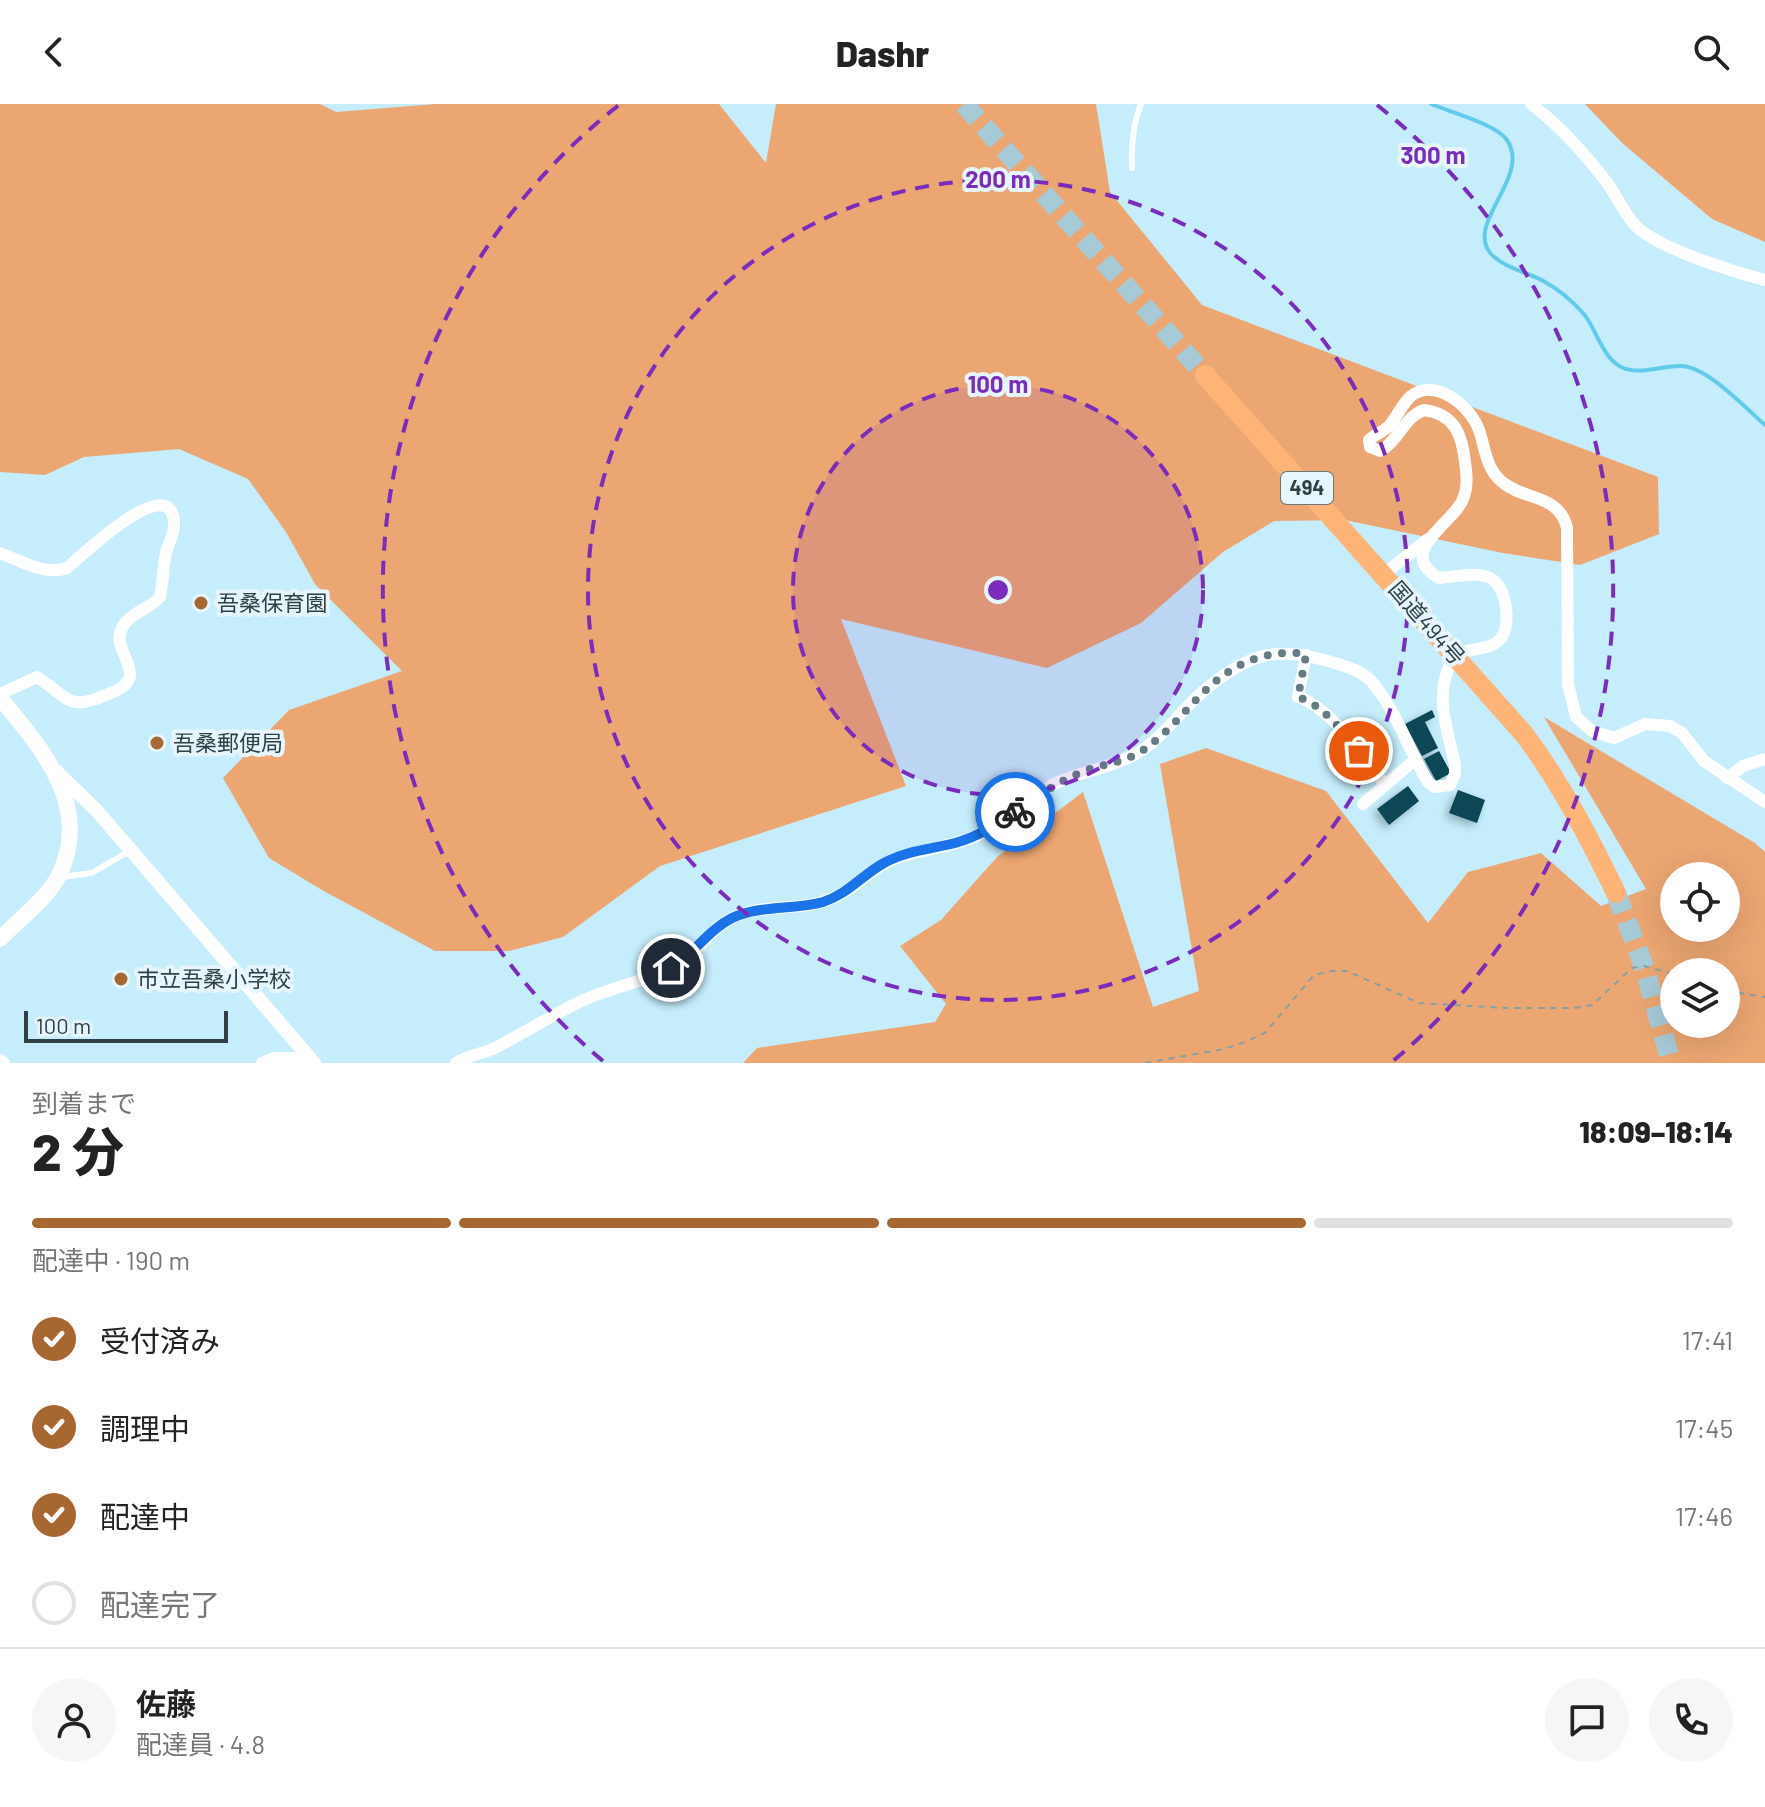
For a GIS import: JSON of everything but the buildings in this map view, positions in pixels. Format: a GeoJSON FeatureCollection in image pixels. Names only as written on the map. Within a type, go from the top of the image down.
{"type":"FeatureCollection","features":[{"type":"Feature","properties":{"kind":"highway","name":"国道494号"},"geometry":{"type":"LineString","coordinates":[[1205,375],[1524,734],[1584,827],[1616,893]]}},
{"type":"Feature","properties":{"kind":"main road"},"geometry":{"type":"LineString","coordinates":[[0,696],[55,769],[67,807],[69,830],[66,854],[58,877],[0,939]]}},
{"type":"Feature","properties":{"kind":"street"},"geometry":{"type":"LineString","coordinates":[[1531,104],[1558,127],[1591,163],[1635,225],[1647,235],[1729,270],[1765,280]]}},
{"type":"Feature","properties":{"kind":"street"},"geometry":{"type":"LineString","coordinates":[[1384,574],[1428,539],[1454,513],[1463,500],[1467,475],[1460,433],[1454,423],[1443,415],[1424,410],[1410,419],[1387,448],[1374,451],[1369,440],[1386,429],[1412,396],[1429,391],[1441,392],[1468,410],[1496,477],[1515,491],[1551,503],[1565,518],[1568,684],[1571,704],[1582,725],[1604,737],[1614,738],[1645,724],[1670,726],[1682,733],[1704,761],[1765,802]]}},
{"type":"Feature","properties":{"kind":"street"},"geometry":{"type":"LineString","coordinates":[[0,553],[47,570],[59,571],[151,505],[162,505],[171,512],[174,522],[166,550],[160,597],[120,630],[119,641],[130,671],[130,678],[123,688],[89,703],[76,704],[67,701],[37,677],[0,696]]}},
{"type":"Feature","properties":{"kind":"street"},"geometry":{"type":"LineString","coordinates":[[456,1063],[485,1053],[583,1000],[671,968],[687,958],[714,930],[733,917],[833,899],[853,888],[884,863],[981,834],[1053,785],[1137,754],[1152,743],[1204,690],[1245,661],[1278,653],[1306,655],[1365,675],[1386,702],[1428,782],[1434,787],[1450,785],[1455,765],[1442,711],[1447,673],[1454,657],[1500,640],[1505,626],[1503,597],[1493,581],[1478,573],[1439,578],[1432,574],[1424,563],[1428,539]]}},
{"type":"Feature","properties":{"kind":"street"},"geometry":{"type":"LineString","coordinates":[[1306,655],[1298,697],[1306,700],[1346,734],[1385,785]]}},
{"type":"Feature","properties":{"kind":"street"},"geometry":{"type":"LineString","coordinates":[[1363,804],[1416,759]]}},
{"type":"Feature","properties":{"kind":"street"},"geometry":{"type":"LineString","coordinates":[[1727,778],[1743,766],[1765,759]]}},
{"type":"Feature","properties":{"kind":"street"},"geometry":{"type":"LineString","coordinates":[[55,769],[97,811],[312,1061]]}},
{"type":"Feature","properties":{"kind":"street"},"geometry":{"type":"LineString","coordinates":[[262,1063],[274,1058],[312,1061]]}},
{"type":"Feature","properties":{"kind":"lane"},"geometry":{"type":"LineString","coordinates":[[1132,168],[1136,116],[1141,104]]}},
{"type":"Feature","properties":{"kind":"lane"},"geometry":{"type":"LineString","coordinates":[[58,877],[92,873],[131,850]]}},
{"type":"Feature","properties":{"kind":"path"},"geometry":{"type":"LineString","coordinates":[[1145,1063],[1224,1049],[1248,1041],[1266,1032],[1314,975],[1331,971],[1347,971],[1419,1003],[1574,1008],[1592,1005],[1632,968],[1644,966],[1660,970]]}},
{"type":"Feature","properties":{"kind":"path"},"geometry":{"type":"LineString","coordinates":[[1740,993],[1765,997]]}},
{"type":"Feature","properties":{"kind":"shaded area"},"geometry":{"type":"Polygon","coordinates":[[[0,104],[320,104],[336,112],[436,104],[719,104],[766,163],[776,104],[1096,104],[1110,192],[1202,305],[1658,477],[1659,534],[1580,565],[1503,553],[1345,520],[1274,521],[1223,552],[1141,623],[1047,668],[841,619],[906,786],[660,866],[563,937],[509,951],[435,951],[269,858],[223,778],[289,710],[402,671],[315,584],[286,532],[248,479],[179,449],[84,457],[45,475],[0,472],[0,104]]]}},
{"type":"Feature","properties":{"kind":"shaded area"},"geometry":{"type":"Polygon","coordinates":[[[1585,104],[1765,104],[1765,242],[1712,219],[1621,142],[1585,104]]]}},
{"type":"Feature","properties":{"kind":"shaded area"},"geometry":{"type":"Polygon","coordinates":[[[1544,717],[1755,843],[1765,852],[1765,1063],[743,1063],[757,1048],[935,1022],[946,1004],[900,946],[941,920],[997,857],[1083,792],[1153,1007],[1199,991],[1160,764],[1206,748],[1326,791],[1428,923],[1468,872],[1541,853],[1601,906],[1646,889],[1544,717]]]}},
{"type":"Feature","properties":{"kind":"waterway"},"geometry":{"type":"LineString","coordinates":[[1431,104],[1483,124],[1507,140],[1512,154],[1511,169],[1486,228],[1485,242],[1491,254],[1550,285],[1570,300],[1588,319],[1609,356],[1621,367],[1628,370],[1675,366],[1692,368],[1726,390],[1765,425]]}},
{"type":"Feature","properties":{"kind":"tunnel"},"geometry":{"type":"LineString","coordinates":[[964,104],[1205,375]]}},
{"type":"Feature","properties":{"kind":"tunnel"},"geometry":{"type":"LineString","coordinates":[[1616,893],[1645,969],[1671,1063]]}},
{"type":"Feature","properties":{"kind":"way so far"},"geometry":{"type":"LineString","coordinates":[[1015,812],[1053,785],[1137,754],[1152,743],[1204,690],[1233,667],[1278,653],[1306,655],[1298,697],[1306,700],[1346,734],[1359,751]]}},
{"type":"Feature","properties":{"kind":"place","name":"吾桑保育園"},"geometry":{"type":"Point","coordinates":[201,603]}},
{"type":"Feature","properties":{"kind":"place","name":"吾桑郵便局"},"geometry":{"type":"Point","coordinates":[157,743]}},
{"type":"Feature","properties":{"kind":"place","name":"市立吾桑小学校"},"geometry":{"type":"Point","coordinates":[121,979]}},
{"type":"Feature","properties":{"kind":"route"},"geometry":{"type":"LineString","coordinates":[[671,968],[687,958],[714,930],[733,917],[833,899],[853,888],[884,863],[906,854],[958,843],[981,834],[1015,812]]}}]}
